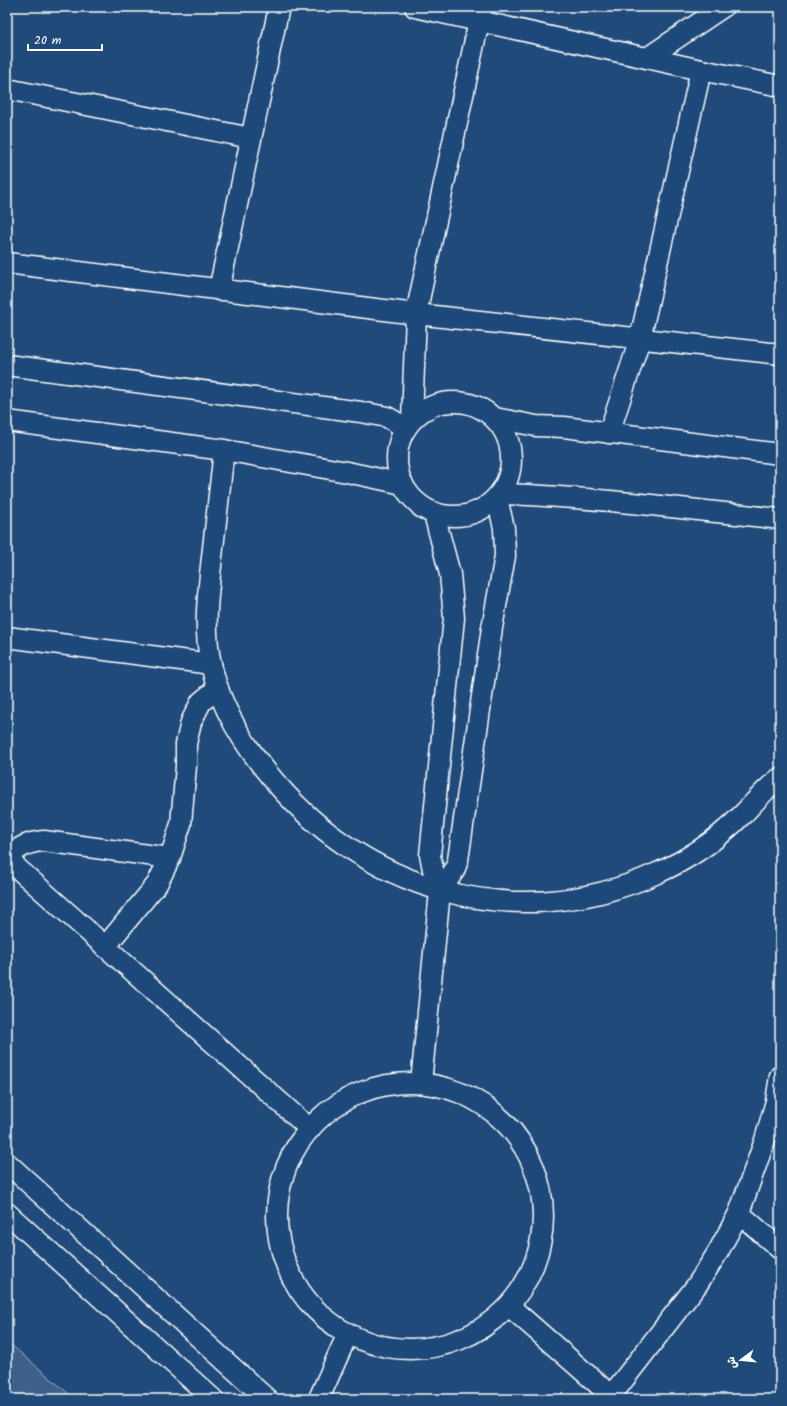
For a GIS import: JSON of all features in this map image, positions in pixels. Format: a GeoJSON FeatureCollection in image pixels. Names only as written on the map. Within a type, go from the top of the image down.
{"type":"FeatureCollection","features":[{"type":"Feature","properties":{"kind":"street"},"geometry":{"type":"LineString","coordinates":[[219,290],[279,7]]}},
{"type":"Feature","properties":{"kind":"street"},"geometry":{"type":"LineString","coordinates":[[415,7],[481,14],[647,58],[780,86]]}},
{"type":"Feature","properties":{"kind":"street"},"geometry":{"type":"LineString","coordinates":[[647,58],[723,7]]}},
{"type":"Feature","properties":{"kind":"street"},"geometry":{"type":"LineString","coordinates":[[421,1083],[440,891],[435,879],[430,855],[454,618],[450,574],[434,514],[421,507],[410,496],[403,484],[397,465],[398,446],[409,423],[416,314],[481,14]]}},
{"type":"Feature","properties":{"kind":"street"},"geometry":{"type":"LineString","coordinates":[[609,434],[640,339],[701,70]]}},
{"type":"Feature","properties":{"kind":"street"},"geometry":{"type":"LineString","coordinates":[[7,89],[251,138]]}},
{"type":"Feature","properties":{"kind":"street"},"geometry":{"type":"LineString","coordinates":[[7,263],[416,314],[780,354]]}},
{"type":"Feature","properties":{"kind":"street"},"geometry":{"type":"LineString","coordinates":[[7,365],[361,412],[409,423]]}},
{"type":"Feature","properties":{"kind":"street"},"geometry":{"type":"LineString","coordinates":[[409,423],[432,406],[448,402],[465,403],[481,408],[495,418],[506,435],[512,455],[510,476],[499,496],[484,509],[469,515],[452,517],[436,514],[421,507]]}},
{"type":"Feature","properties":{"kind":"street"},"geometry":{"type":"LineString","coordinates":[[495,418],[536,426],[564,427],[609,434],[780,454]]}},
{"type":"Feature","properties":{"kind":"street"},"geometry":{"type":"LineString","coordinates":[[7,421],[224,450],[347,472],[403,484]]}},
{"type":"Feature","properties":{"kind":"street"},"geometry":{"type":"LineString","coordinates":[[224,450],[207,606],[206,638],[211,664],[218,688],[233,722],[254,756],[276,784],[329,835],[360,856],[392,873],[440,891],[484,900],[519,902],[554,901],[589,896],[623,887],[656,874],[687,858],[716,838],[780,778]]}},
{"type":"Feature","properties":{"kind":"street"},"geometry":{"type":"LineString","coordinates":[[499,496],[559,496],[599,499],[780,519]]}},
{"type":"Feature","properties":{"kind":"street"},"geometry":{"type":"LineString","coordinates":[[440,891],[454,871],[458,860],[491,636],[505,556],[504,528],[499,496]]}},
{"type":"Feature","properties":{"kind":"street"},"geometry":{"type":"LineString","coordinates":[[7,637],[211,664]]}},
{"type":"Feature","properties":{"kind":"street"},"geometry":{"type":"LineString","coordinates":[[106,947],[157,884],[170,858],[181,824],[186,766],[186,744],[191,722],[201,702],[218,688]]}},
{"type":"Feature","properties":{"kind":"street"},"geometry":{"type":"LineString","coordinates":[[170,858],[36,841],[20,847],[7,859],[310,1129]]}},
{"type":"Feature","properties":{"kind":"street"},"geometry":{"type":"LineString","coordinates":[[509,1306],[613,1397],[697,1285],[718,1252],[739,1213],[766,1140],[776,1101],[780,1076]]}},
{"type":"Feature","properties":{"kind":"street"},"geometry":{"type":"LineString","coordinates":[[398,1083],[421,1083],[441,1086],[462,1093],[480,1102],[498,1115],[512,1130],[534,1167],[540,1187],[543,1208],[543,1229],[532,1270],[522,1289],[509,1306],[493,1321],[454,1343],[432,1348],[409,1350],[366,1342],[326,1320],[310,1304],[297,1286],[287,1265],[280,1244],[277,1221],[278,1199],[283,1177],[291,1156],[303,1136],[318,1119],[335,1106],[355,1094],[376,1087],[398,1083]]}},
{"type":"Feature","properties":{"kind":"street"},"geometry":{"type":"LineString","coordinates":[[7,1163],[267,1399]]}},
{"type":"Feature","properties":{"kind":"street"},"geometry":{"type":"LineString","coordinates":[[7,1213],[213,1399]]}},
{"type":"Feature","properties":{"kind":"street"},"geometry":{"type":"LineString","coordinates":[[739,1213],[780,1249]]}},
{"type":"Feature","properties":{"kind":"street"},"geometry":{"type":"LineString","coordinates":[[318,1398],[348,1333]]}},
{"type":"Feature","properties":{"kind":"shaded area"},"geometry":{"type":"Polygon","coordinates":[[[10,1344],[75,1399],[7,1399],[7,1345],[10,1344]]]}}]}
